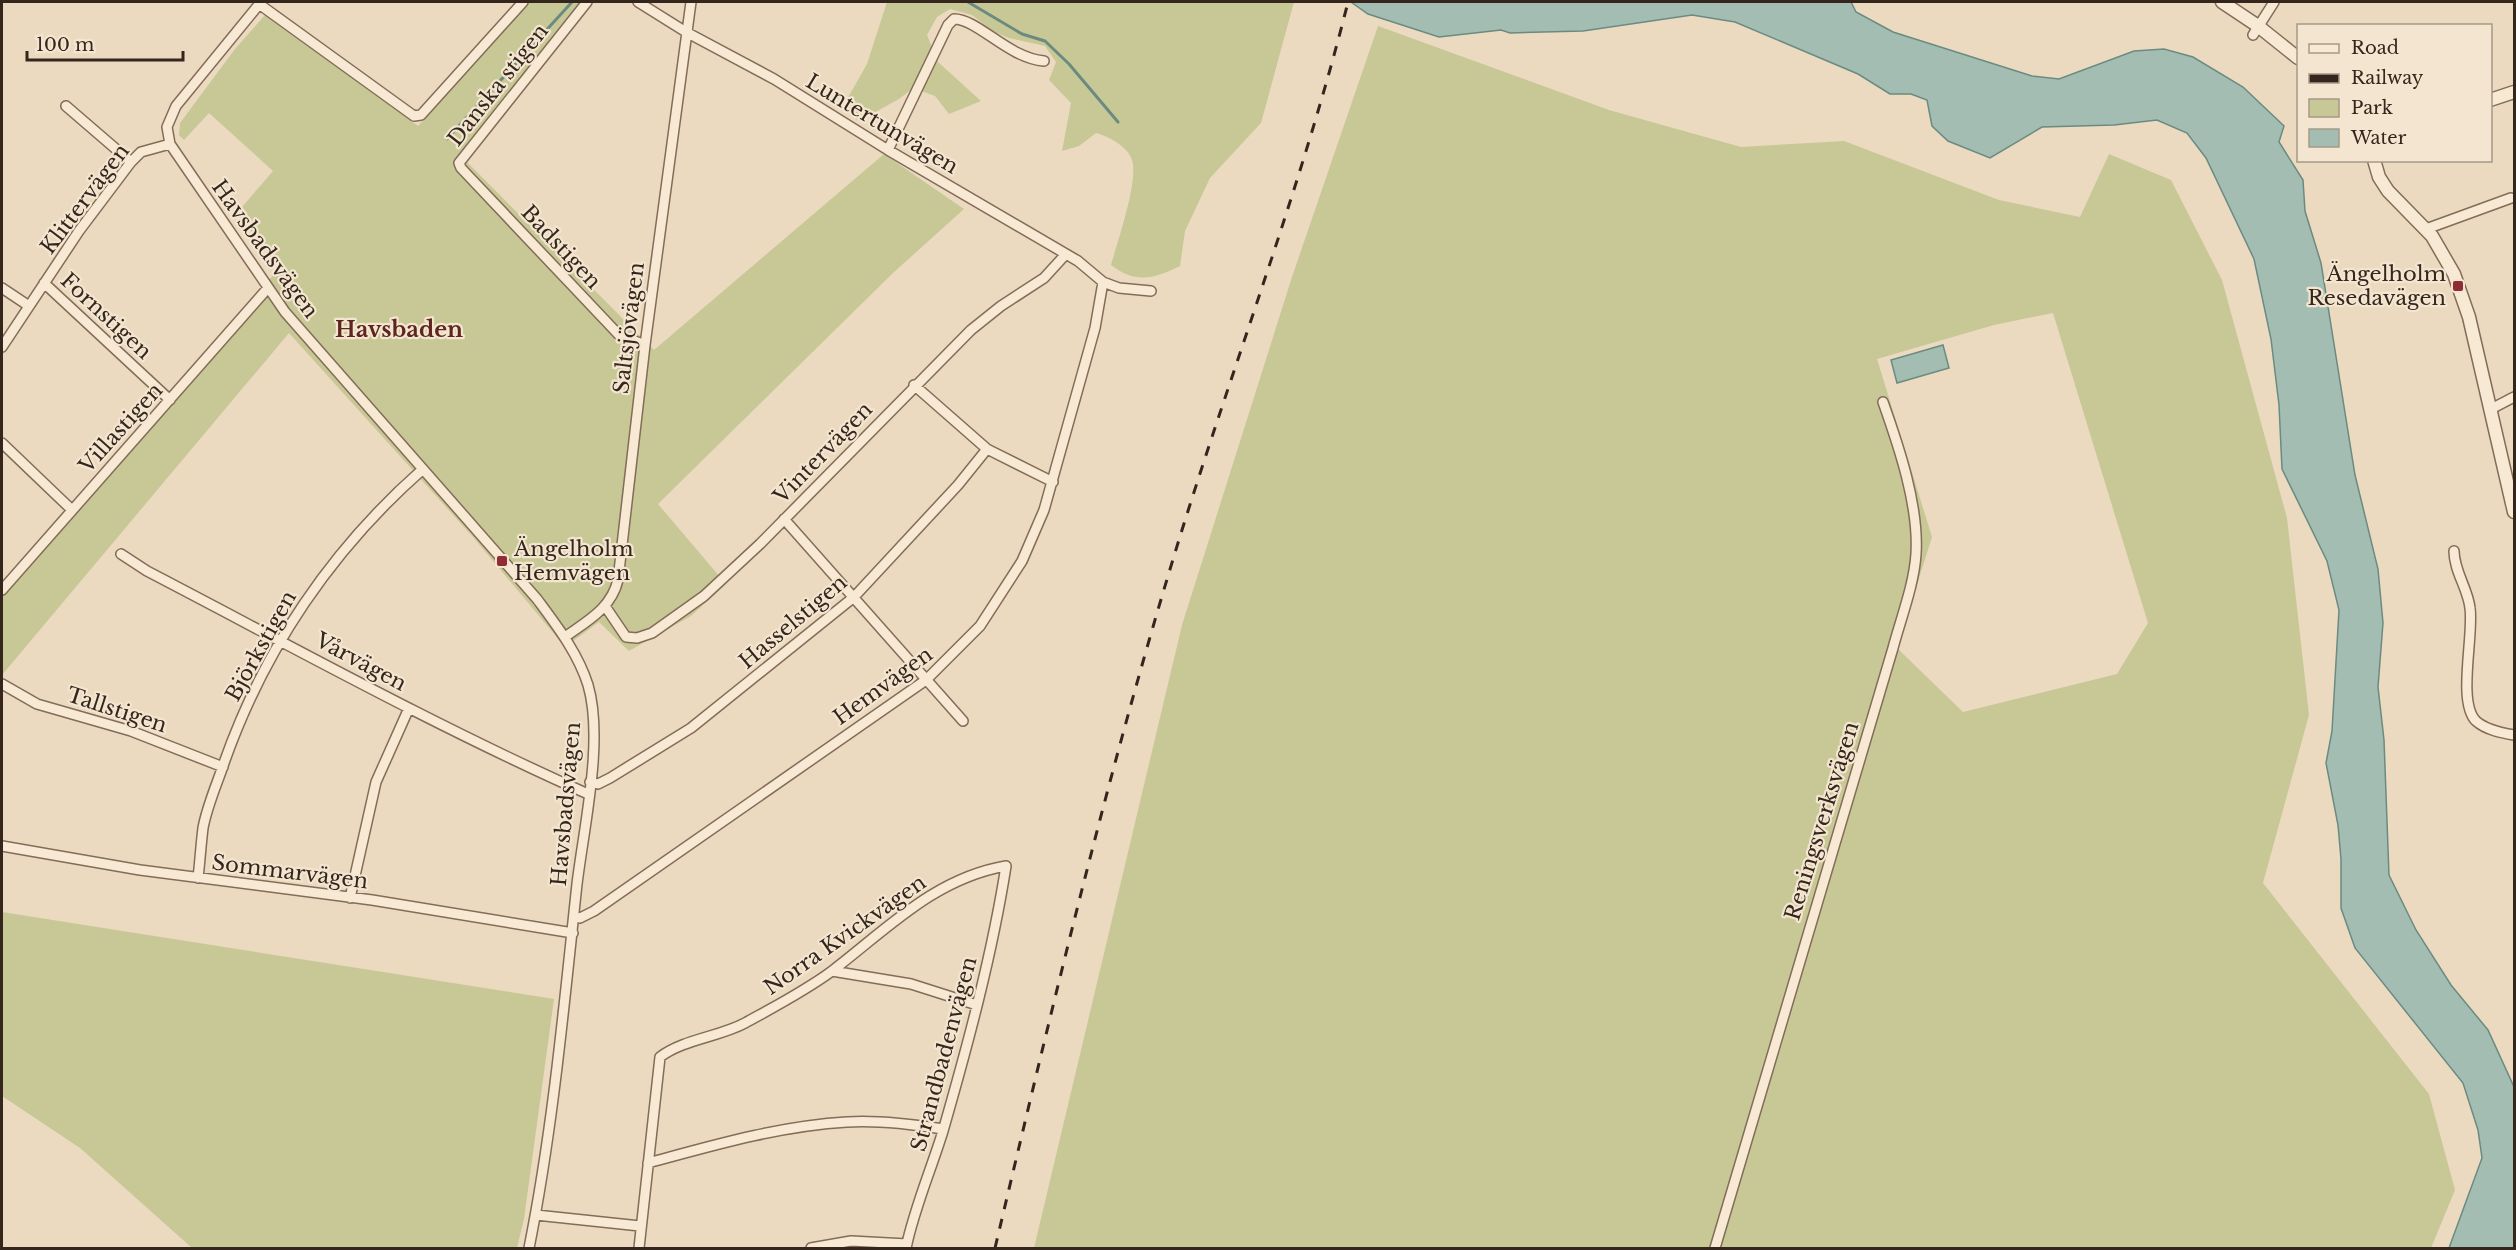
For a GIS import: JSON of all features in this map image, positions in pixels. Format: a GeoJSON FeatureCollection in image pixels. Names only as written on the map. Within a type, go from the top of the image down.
{"type":"FeatureCollection","features":[{"type":"Feature","properties":{"kind":"street"},"geometry":{"type":"LineString","coordinates":[[170,144],[167,127],[176,106],[260,3],[414,116],[421,115],[523,2]]}},
{"type":"Feature","properties":{"kind":"street","name":"Danska stigen"},"geometry":{"type":"LineString","coordinates":[[459,164],[587,2]]}},
{"type":"Feature","properties":{"kind":"street","name":"Luntertunvägen"},"geometry":{"type":"LineString","coordinates":[[638,2],[1066,254],[1092,270],[1103,282]]}},
{"type":"Feature","properties":{"kind":"street","name":"Saltsjövägen"},"geometry":{"type":"LineString","coordinates":[[565,637],[605,606],[611,599],[618,580],[645,345],[691,2]]}},
{"type":"Feature","properties":{"kind":"street"},"geometry":{"type":"LineString","coordinates":[[2222,2],[2256,30],[2297,57]]}},
{"type":"Feature","properties":{"kind":"street"},"geometry":{"type":"LineString","coordinates":[[2256,30],[2274,2]]}},
{"type":"Feature","properties":{"kind":"street"},"geometry":{"type":"LineString","coordinates":[[888,150],[948,25],[954,19],[968,24],[1004,48],[1030,60],[1044,61]]}},
{"type":"Feature","properties":{"kind":"street"},"geometry":{"type":"LineString","coordinates":[[2492,99],[2514,92]]}},
{"type":"Feature","properties":{"kind":"street"},"geometry":{"type":"LineString","coordinates":[[66,106],[131,162]]}},
{"type":"Feature","properties":{"kind":"street","name":"Klittervägen"},"geometry":{"type":"LineString","coordinates":[[2,347],[44,283],[131,162],[141,152],[152,146],[170,144]]}},
{"type":"Feature","properties":{"kind":"street","name":"Havsbadsvägen"},"geometry":{"type":"LineString","coordinates":[[170,144],[267,289],[537,599],[565,637],[588,685],[593,713],[590,782],[548,1142],[529,1248]]}},
{"type":"Feature","properties":{"kind":"street"},"geometry":{"type":"LineString","coordinates":[[2375,162],[2379,177],[2388,191],[2427,229],[2440,247],[2458,286],[2469,317],[2514,512]]}},
{"type":"Feature","properties":{"kind":"street","name":"Badstigen"},"geometry":{"type":"LineString","coordinates":[[459,164],[619,335],[645,345]]}},
{"type":"Feature","properties":{"kind":"street"},"geometry":{"type":"LineString","coordinates":[[2427,229],[2511,198]]}},
{"type":"Feature","properties":{"kind":"street","name":"Vintervägen"},"geometry":{"type":"LineString","coordinates":[[605,606],[626,637],[637,638],[652,633],[704,596],[784,519],[971,330],[1001,306],[1044,278],[1066,254]]}},
{"type":"Feature","properties":{"kind":"street"},"geometry":{"type":"LineString","coordinates":[[1103,282],[1119,288],[1150,291]]}},
{"type":"Feature","properties":{"kind":"street","name":"Hemvägen"},"geometry":{"type":"LineString","coordinates":[[574,917],[580,918],[594,911],[926,680],[958,651],[995,606],[1036,534],[1053,482],[1095,328],[1103,282]]}},
{"type":"Feature","properties":{"kind":"street","name":"Fornstigen"},"geometry":{"type":"LineString","coordinates":[[44,283],[170,400]]}},
{"type":"Feature","properties":{"kind":"street"},"geometry":{"type":"LineString","coordinates":[[2,288],[28,306]]}},
{"type":"Feature","properties":{"kind":"street","name":"Villastigen"},"geometry":{"type":"LineString","coordinates":[[2,590],[267,289]]}},
{"type":"Feature","properties":{"kind":"street"},"geometry":{"type":"LineString","coordinates":[[914,386],[987,449],[1053,482]]}},
{"type":"Feature","properties":{"kind":"street"},"geometry":{"type":"LineString","coordinates":[[2491,409],[2514,397]]}},
{"type":"Feature","properties":{"kind":"street","name":"Reningsverksvägen"},"geometry":{"type":"LineString","coordinates":[[1715,1248],[1889,659],[1916,557],[1917,527],[1896,438],[1883,402]]}},
{"type":"Feature","properties":{"kind":"street"},"geometry":{"type":"LineString","coordinates":[[2,443],[72,510]]}},
{"type":"Feature","properties":{"kind":"street","name":"Hasselstigen"},"geometry":{"type":"LineString","coordinates":[[590,782],[598,784],[610,778],[691,728],[854,597],[958,485],[987,449]]}},
{"type":"Feature","properties":{"kind":"street","name":"Björkstigen"},"geometry":{"type":"LineString","coordinates":[[198,878],[203,827],[223,767],[248,701],[280,640],[347,545],[393,495],[423,469]]}},
{"type":"Feature","properties":{"kind":"street"},"geometry":{"type":"LineString","coordinates":[[784,519],[963,721]]}},
{"type":"Feature","properties":{"kind":"street"},"geometry":{"type":"LineString","coordinates":[[2454,552],[2455,564],[2470,609],[2472,634],[2467,692],[2469,709],[2483,725],[2514,735]]}},
{"type":"Feature","properties":{"kind":"street","name":"Vårvägen"},"geometry":{"type":"LineString","coordinates":[[121,554],[147,571],[409,708],[515,762],[588,794]]}},
{"type":"Feature","properties":{"kind":"street","name":"Tallstigen"},"geometry":{"type":"LineString","coordinates":[[2,684],[37,704],[131,731],[223,767]]}},
{"type":"Feature","properties":{"kind":"street"},"geometry":{"type":"LineString","coordinates":[[350,897],[376,782],[409,708]]}},
{"type":"Feature","properties":{"kind":"street","name":"Sommarvägen"},"geometry":{"type":"LineString","coordinates":[[2,846],[198,878],[350,897],[573,933]]}},
{"type":"Feature","properties":{"kind":"street","name":"Norra Kvickvägen"},"geometry":{"type":"LineString","coordinates":[[639,1248],[639,1226],[660,1057],[669,1050],[732,1030],[801,992],[832,971],[880,930],[935,892],[968,875],[1006,866]]}},
{"type":"Feature","properties":{"kind":"street","name":"Strandbadenvägen"},"geometry":{"type":"LineString","coordinates":[[907,1246],[944,1129],[977,1005],[997,922],[1006,866]]}},
{"type":"Feature","properties":{"kind":"street"},"geometry":{"type":"LineString","coordinates":[[832,971],[911,984],[977,1005]]}},
{"type":"Feature","properties":{"kind":"street"},"geometry":{"type":"LineString","coordinates":[[648,1162],[756,1134],[847,1122],[895,1122],[944,1129]]}},
{"type":"Feature","properties":{"kind":"street"},"geometry":{"type":"LineString","coordinates":[[536,1215],[639,1226]]}},
{"type":"Feature","properties":{"kind":"street"},"geometry":{"type":"LineString","coordinates":[[811,1248],[851,1241],[907,1246]]}},
{"type":"Feature","properties":{"kind":"green space"},"geometry":{"type":"Polygon","coordinates":[[[530,2],[591,2],[466,161],[654,350],[884,154],[964,209],[893,273],[658,504],[726,584],[691,616],[629,651],[599,622],[565,647],[473,537],[289,333],[2,675],[2,589],[281,266],[236,214],[273,171],[209,113],[184,140],[179,135],[180,123],[235,49],[265,15],[418,126],[530,2]]]}},
{"type":"Feature","properties":{"kind":"green space"},"geometry":{"type":"Polygon","coordinates":[[[887,2],[1294,2],[1261,123],[1210,178],[1185,231],[1180,266],[1145,278],[1129,275],[1111,265],[1132,186],[1131,158],[1119,144],[1096,133],[1079,146],[1062,151],[1071,103],[1049,80],[1056,62],[1045,46],[1009,38],[994,32],[972,15],[950,9],[937,17],[927,35],[938,62],[981,101],[949,114],[935,96],[913,88],[899,99],[859,121],[850,115],[846,101],[867,64],[887,2]]]}},
{"type":"Feature","properties":{"kind":"green space"},"geometry":{"type":"Polygon","coordinates":[[[1378,26],[1609,110],[1741,147],[1844,141],[1999,200],[2080,217],[2109,154],[2171,180],[2222,280],[2287,518],[2309,715],[2263,883],[2429,1094],[2455,1190],[2431,1248],[1034,1248],[1182,625],[1292,277],[1378,26]],[[2053,313],[1994,325],[1877,359],[1932,537],[1897,648],[1963,712],[2117,674],[2148,623],[2053,313]]]}},
{"type":"Feature","properties":{"kind":"green space"},"geometry":{"type":"Polygon","coordinates":[[[2,912],[554,999],[524,1219],[517,1248],[192,1248],[80,1148],[2,1096],[2,912]]]}},
{"type":"Feature","properties":{"kind":"water"},"geometry":{"type":"Polygon","coordinates":[[[1351,2],[1851,2],[1856,12],[1893,32],[2032,76],[2059,79],[2134,51],[2164,49],[2193,57],[2243,87],[2284,126],[2279,142],[2303,180],[2305,211],[2321,263],[2355,475],[2378,569],[2383,623],[2378,687],[2384,740],[2389,875],[2416,930],[2451,985],[2488,1030],[2514,1087],[2514,1248],[2449,1248],[2482,1158],[2478,1130],[2463,1083],[2355,948],[2341,908],[2338,825],[2326,763],[2332,731],[2339,610],[2327,561],[2282,469],[2279,405],[2271,339],[2254,259],[2206,158],[2187,133],[2157,120],[2114,125],[2042,127],[1990,158],[1948,141],[1932,126],[1927,100],[1911,94],[1890,94],[1858,74],[1735,22],[1692,15],[1583,31],[1510,33],[1501,30],[1439,37],[1368,14],[1351,2]]]}},
{"type":"Feature","properties":{"kind":"water"},"geometry":{"type":"Polygon","coordinates":[[[1943,345],[1949,368],[1897,383],[1891,360],[1943,345]]]}},
{"type":"Feature","properties":{"kind":"waterway"},"geometry":{"type":"LineString","coordinates":[[447,139],[572,2]]}},
{"type":"Feature","properties":{"kind":"waterway"},"geometry":{"type":"LineString","coordinates":[[968,2],[1022,34],[1045,41],[1069,64],[1118,122]]}},
{"type":"Feature","properties":{"kind":"railway"},"geometry":{"type":"LineString","coordinates":[[995,1248],[1060,978],[1155,619],[1203,464],[1311,135],[1348,2]]}},
{"type":"Feature","properties":{"kind":"place","name":"Ängelholm Resedavägen"},"geometry":{"type":"Point","coordinates":[2458,286]}},
{"type":"Feature","properties":{"kind":"place","name":"Ängelholm Hemvägen"},"geometry":{"type":"Point","coordinates":[502,561]}},
{"type":"Feature","properties":{"kind":"district","name":"Havsbaden"},"geometry":{"type":"Point","coordinates":[399,329]}}]}
